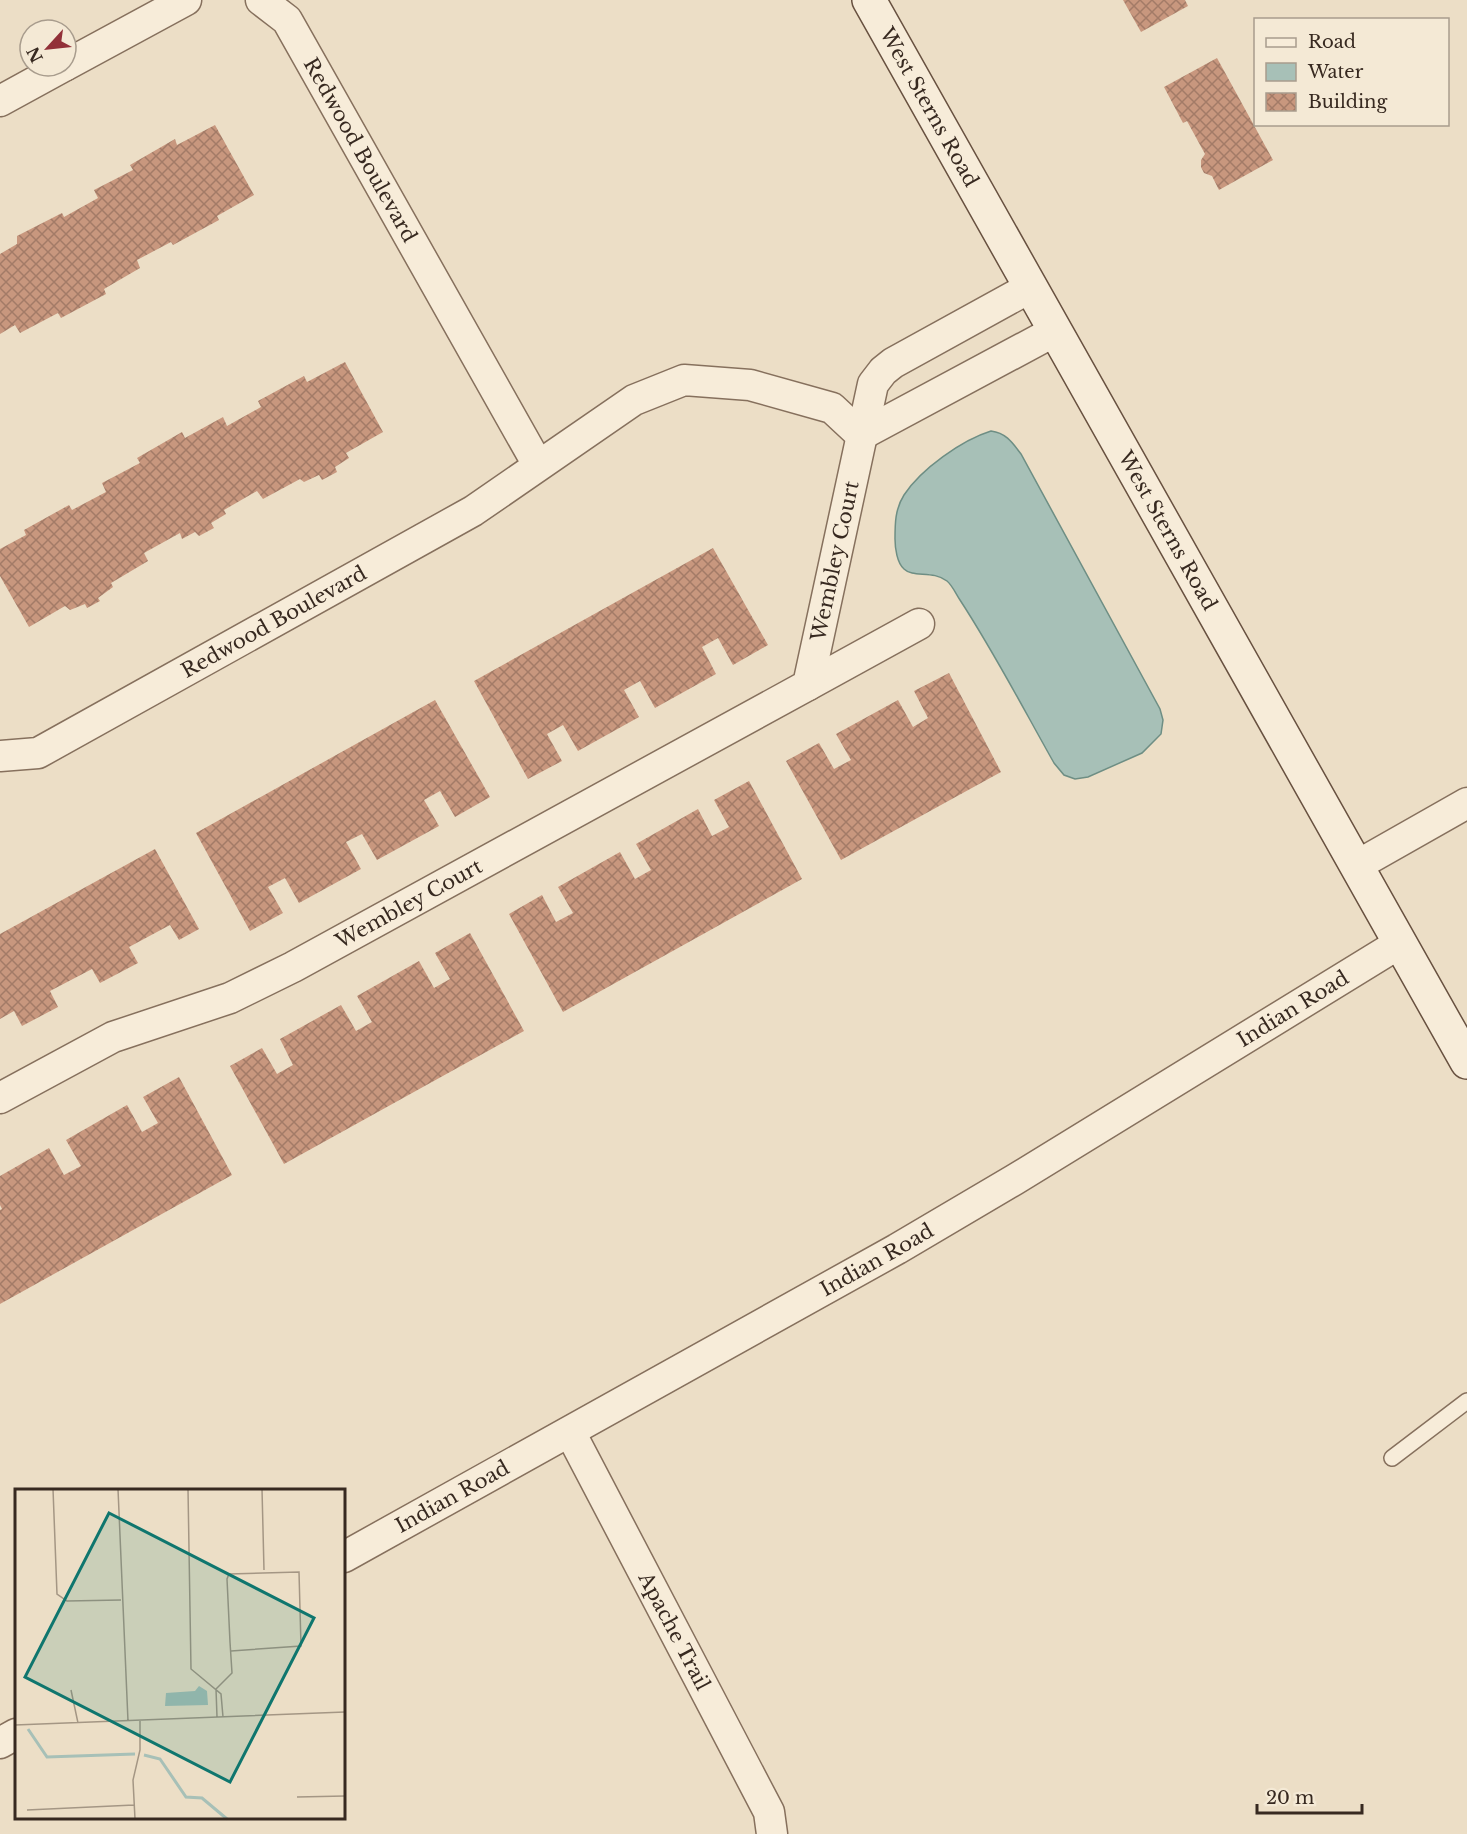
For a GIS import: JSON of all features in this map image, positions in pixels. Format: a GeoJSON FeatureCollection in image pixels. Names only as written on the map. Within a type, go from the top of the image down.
{"type":"FeatureCollection","features":[{"type":"Feature","properties":{"kind":"main road","name":"West Sterns Road"},"geometry":{"type":"LineString","coordinates":[[868,0],[1467,1062]]}},
{"type":"Feature","properties":{"kind":"street"},"geometry":{"type":"LineString","coordinates":[[78,58],[186,0]]}},
{"type":"Feature","properties":{"kind":"street","name":"Redwood Boulevard"},"geometry":{"type":"LineString","coordinates":[[261,0],[287,20],[538,465]]}},
{"type":"Feature","properties":{"kind":"street"},"geometry":{"type":"LineString","coordinates":[[0,101],[42,78]]}},
{"type":"Feature","properties":{"kind":"street","name":"Wembley Court"},"geometry":{"type":"LineString","coordinates":[[808,685],[873,384],[893,363],[1031,287]]}},
{"type":"Feature","properties":{"kind":"street"},"geometry":{"type":"LineString","coordinates":[[861,435],[1056,331]]}},
{"type":"Feature","properties":{"kind":"street","name":"Redwood Boulevard"},"geometry":{"type":"LineString","coordinates":[[0,756],[38,753],[473,511],[634,400],[684,380],[750,385],[832,408],[861,435]]}},
{"type":"Feature","properties":{"kind":"street","name":"Wembley Court"},"geometry":{"type":"LineString","coordinates":[[0,1098],[113,1037],[230,998],[293,967],[920,624]]}},
{"type":"Feature","properties":{"kind":"street"},"geometry":{"type":"LineString","coordinates":[[1356,866],[1467,803]]}},
{"type":"Feature","properties":{"kind":"street","name":"Indian Road"},"geometry":{"type":"LineString","coordinates":[[345,1556],[897,1249],[1014,1180],[1400,943]]}},
{"type":"Feature","properties":{"kind":"street","name":"Apache Trail"},"geometry":{"type":"LineString","coordinates":[[570,1432],[769,1812],[772,1834]]}},
{"type":"Feature","properties":{"kind":"street"},"geometry":{"type":"LineString","coordinates":[[0,1743],[15,1735]]}},
{"type":"Feature","properties":{"kind":"lane"},"geometry":{"type":"LineString","coordinates":[[1392,1458],[1467,1401]]}},
{"type":"Feature","properties":{"kind":"water"},"geometry":{"type":"Polygon","coordinates":[[[991,431],[1005,436],[1021,454],[1160,709],[1163,720],[1161,734],[1142,753],[1088,777],[1075,779],[1064,775],[1054,763],[997,660],[949,583],[936,576],[908,572],[900,563],[897,555],[895,522],[897,511],[911,485],[955,448],[991,431]]]}},
{"type":"Feature","properties":{"kind":"building"},"geometry":{"type":"Polygon","coordinates":[[[1123,0],[1185,0],[1188,6],[1141,32],[1123,0]]]}},
{"type":"Feature","properties":{"kind":"building"},"geometry":{"type":"Polygon","coordinates":[[[1217,58],[1273,160],[1219,190],[1212,176],[1204,173],[1201,160],[1205,154],[1187,121],[1183,123],[1164,87],[1217,58]]]}},
{"type":"Feature","properties":{"kind":"building"},"geometry":{"type":"Polygon","coordinates":[[[215,125],[254,195],[217,216],[219,220],[173,245],[171,242],[137,260],[140,268],[104,289],[106,294],[61,318],[58,313],[20,333],[15,325],[0,334],[0,254],[17,244],[17,236],[62,213],[64,217],[98,198],[94,190],[133,170],[130,165],[175,139],[177,145],[215,125]]]}},
{"type":"Feature","properties":{"kind":"building"},"geometry":{"type":"Polygon","coordinates":[[[345,362],[383,432],[346,453],[349,458],[335,467],[337,472],[322,480],[319,475],[304,482],[300,479],[263,499],[257,491],[224,510],[226,514],[211,523],[214,528],[199,536],[195,532],[182,539],[180,533],[144,553],[148,561],[111,583],[113,587],[98,598],[100,601],[87,608],[85,604],[70,610],[65,606],[29,627],[0,576],[0,549],[26,535],[24,530],[69,505],[72,510],[106,492],[102,483],[140,463],[137,458],[182,432],[185,438],[223,417],[227,426],[261,407],[258,401],[304,376],[307,382],[345,362]]]}},
{"type":"Feature","properties":{"kind":"building"},"geometry":{"type":"Polygon","coordinates":[[[713,548],[768,645],[733,665],[718,638],[702,647],[716,674],[655,708],[640,681],[624,690],[639,717],[578,751],[563,725],[547,734],[562,761],[528,779],[474,681],[713,548]]]}},
{"type":"Feature","properties":{"kind":"building"},"geometry":{"type":"Polygon","coordinates":[[[949,673],[1001,772],[841,860],[786,761],[819,743],[834,769],[851,760],[836,734],[898,700],[913,727],[928,718],[914,691],[949,673]]]}},
{"type":"Feature","properties":{"kind":"building"},"geometry":{"type":"Polygon","coordinates":[[[435,700],[490,797],[455,817],[440,791],[424,800],[439,826],[377,860],[362,834],[346,842],[361,869],[299,903],[285,878],[268,887],[283,913],[250,931],[196,833],[435,700]]]}},
{"type":"Feature","properties":{"kind":"building"},"geometry":{"type":"Polygon","coordinates":[[[749,781],[802,879],[563,1012],[509,914],[542,895],[556,922],[573,913],[558,887],[620,852],[635,879],[651,870],[636,844],[698,809],[712,836],[729,827],[714,800],[749,781]]]}},
{"type":"Feature","properties":{"kind":"building"},"geometry":{"type":"Polygon","coordinates":[[[155,849],[199,929],[179,940],[170,925],[129,947],[138,963],[100,983],[92,969],[50,991],[58,1007],[22,1026],[14,1011],[0,1019],[0,934],[155,849]]]}},
{"type":"Feature","properties":{"kind":"building"},"geometry":{"type":"Polygon","coordinates":[[[470,933],[524,1031],[284,1164],[230,1066],[262,1048],[277,1074],[293,1065],[280,1039],[341,1005],[356,1031],[372,1022],[357,996],[419,961],[434,988],[450,979],[435,953],[470,933]]]}},
{"type":"Feature","properties":{"kind":"building"},"geometry":{"type":"Polygon","coordinates":[[[179,1077],[232,1175],[0,1304],[0,1210],[2,1209],[0,1176],[49,1148],[64,1175],[81,1166],[66,1140],[127,1105],[142,1132],[158,1123],[143,1097],[179,1077]]]}}]}
